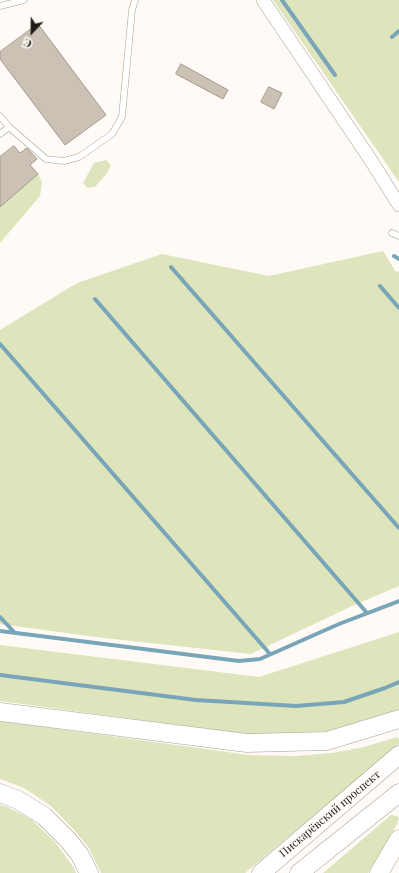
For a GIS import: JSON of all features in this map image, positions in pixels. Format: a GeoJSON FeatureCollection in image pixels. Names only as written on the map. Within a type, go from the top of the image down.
{"type":"FeatureCollection","features":[{"type":"Feature","properties":{"kind":"main road"},"geometry":{"type":"LineString","coordinates":[[0,712],[247,744],[327,741],[399,719]]}},
{"type":"Feature","properties":{"kind":"main road","name":"Пискарёвский проспект"},"geometry":{"type":"LineString","coordinates":[[261,873],[399,755]]}},
{"type":"Feature","properties":{"kind":"main road"},"geometry":{"type":"LineString","coordinates":[[0,793],[18,800],[44,816],[68,840],[80,855],[89,873]]}},
{"type":"Feature","properties":{"kind":"main road"},"geometry":{"type":"LineString","coordinates":[[298,873],[399,793]]}},
{"type":"Feature","properties":{"kind":"main road"},"geometry":{"type":"LineString","coordinates":[[378,873],[399,839]]}},
{"type":"Feature","properties":{"kind":"street"},"geometry":{"type":"LineString","coordinates":[[263,0],[370,159],[399,205]]}},
{"type":"Feature","properties":{"kind":"lane"},"geometry":{"type":"LineString","coordinates":[[0,6],[24,0]]}},
{"type":"Feature","properties":{"kind":"lane"},"geometry":{"type":"LineString","coordinates":[[0,116],[9,127],[46,159],[64,162],[79,157],[112,134],[122,117],[132,10],[135,0]]}},
{"type":"Feature","properties":{"kind":"lane"},"geometry":{"type":"LineString","coordinates":[[0,134],[9,127]]}},
{"type":"Feature","properties":{"kind":"lane"},"geometry":{"type":"LineString","coordinates":[[392,233],[399,236]]}},
{"type":"Feature","properties":{"kind":"green space"},"geometry":{"type":"Polygon","coordinates":[[[273,0],[399,0],[399,182],[273,0]]]}},
{"type":"Feature","properties":{"kind":"green space"},"geometry":{"type":"Polygon","coordinates":[[[106,160],[111,165],[107,173],[95,187],[87,188],[83,183],[94,163],[106,160]]]}},
{"type":"Feature","properties":{"kind":"green space"},"geometry":{"type":"Polygon","coordinates":[[[38,174],[42,182],[40,196],[0,243],[0,207],[38,174]]]}},
{"type":"Feature","properties":{"kind":"green space"},"geometry":{"type":"Polygon","coordinates":[[[383,251],[396,272],[399,271],[399,586],[352,606],[251,654],[104,638],[0,624],[0,330],[77,283],[162,254],[269,276],[383,251]]]}},
{"type":"Feature","properties":{"kind":"green space"},"geometry":{"type":"Polygon","coordinates":[[[399,632],[399,711],[335,731],[252,735],[0,701],[0,645],[259,677],[399,632]]]}},
{"type":"Feature","properties":{"kind":"green space"},"geometry":{"type":"Polygon","coordinates":[[[0,721],[249,755],[296,756],[332,753],[364,747],[397,737],[399,739],[399,744],[245,873],[101,873],[89,848],[51,806],[24,788],[0,779],[0,721]]]}},
{"type":"Feature","properties":{"kind":"green space"},"geometry":{"type":"Polygon","coordinates":[[[0,805],[31,819],[55,842],[76,873],[0,873],[0,805]]]}},
{"type":"Feature","properties":{"kind":"green space"},"geometry":{"type":"Polygon","coordinates":[[[391,815],[399,818],[397,824],[368,873],[323,873],[391,815]]]}},
{"type":"Feature","properties":{"kind":"building"},"geometry":{"type":"Polygon","coordinates":[[[38,24],[106,115],[65,145],[0,59],[0,52],[38,24]]]}},
{"type":"Feature","properties":{"kind":"building"},"geometry":{"type":"Polygon","coordinates":[[[181,64],[228,90],[223,99],[176,74],[181,64]]]}},
{"type":"Feature","properties":{"kind":"building"},"geometry":{"type":"Polygon","coordinates":[[[269,87],[282,93],[274,109],[261,102],[269,87]]]}},
{"type":"Feature","properties":{"kind":"building"},"geometry":{"type":"Polygon","coordinates":[[[14,146],[20,153],[27,148],[37,159],[30,165],[38,174],[0,207],[0,157],[14,146]]]}},
{"type":"Feature","properties":{"kind":"waterway"},"geometry":{"type":"LineString","coordinates":[[282,0],[335,75]]}},
{"type":"Feature","properties":{"kind":"waterway"},"geometry":{"type":"LineString","coordinates":[[392,37],[399,31]]}},
{"type":"Feature","properties":{"kind":"waterway"},"geometry":{"type":"LineString","coordinates":[[394,256],[399,259]]}},
{"type":"Feature","properties":{"kind":"waterway"},"geometry":{"type":"LineString","coordinates":[[171,267],[399,528]]}},
{"type":"Feature","properties":{"kind":"waterway"},"geometry":{"type":"LineString","coordinates":[[380,286],[399,308]]}},
{"type":"Feature","properties":{"kind":"waterway"},"geometry":{"type":"LineString","coordinates":[[95,299],[367,613]]}},
{"type":"Feature","properties":{"kind":"waterway"},"geometry":{"type":"LineString","coordinates":[[0,344],[270,654]]}},
{"type":"Feature","properties":{"kind":"waterway"},"geometry":{"type":"LineString","coordinates":[[0,631],[239,661],[260,659],[339,624],[399,601]]}},
{"type":"Feature","properties":{"kind":"waterway"},"geometry":{"type":"LineString","coordinates":[[0,617],[15,633]]}},
{"type":"Feature","properties":{"kind":"waterway"},"geometry":{"type":"LineString","coordinates":[[0,675],[196,700],[296,706],[344,702],[399,682]]}}]}
